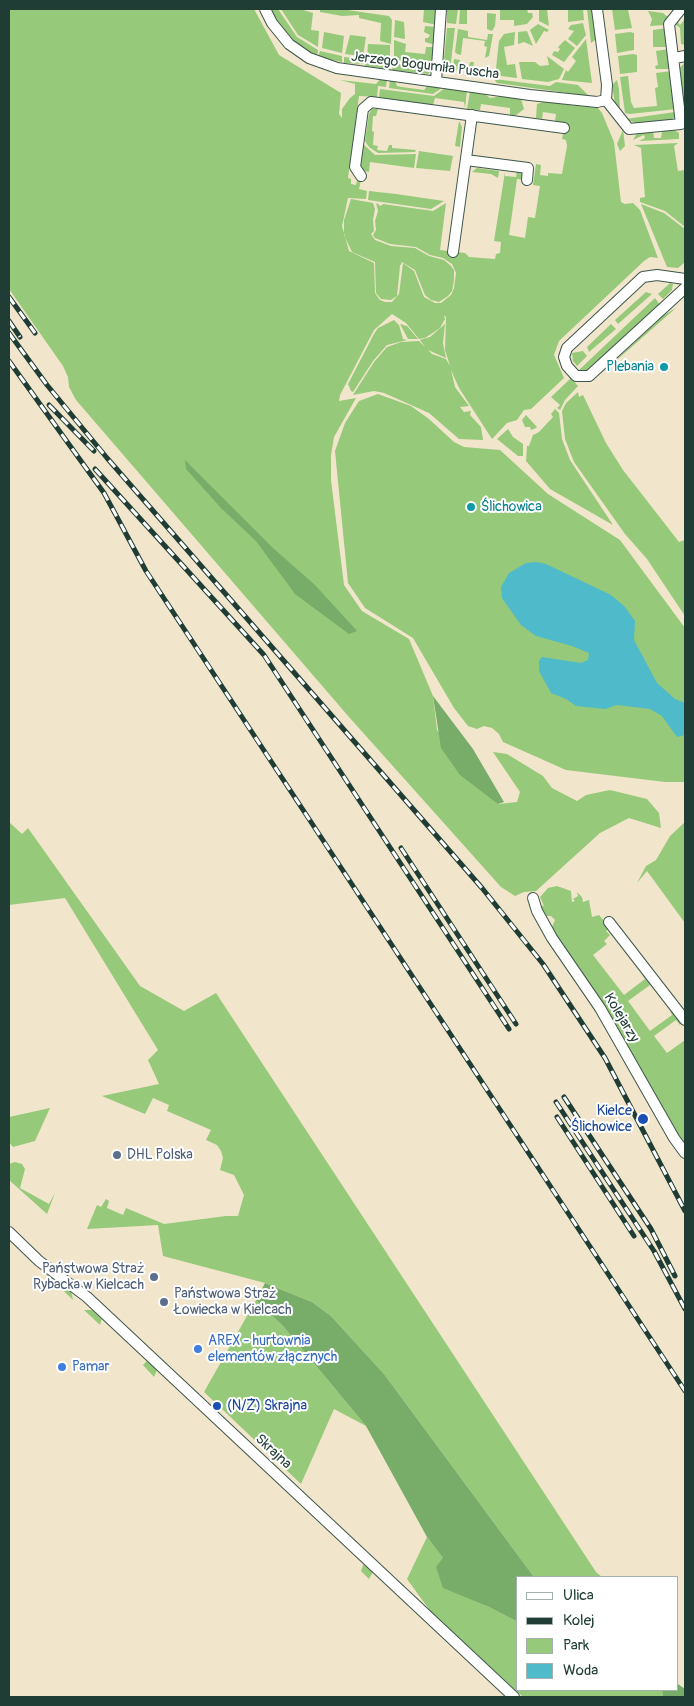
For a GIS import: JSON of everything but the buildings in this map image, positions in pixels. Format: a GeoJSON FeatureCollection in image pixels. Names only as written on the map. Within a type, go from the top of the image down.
{"type":"FeatureCollection","features":[{"type":"Feature","properties":{"kind":"street","name":"Jerzego Bogumiła Puscha"},"geometry":{"type":"LineString","coordinates":[[265,9],[284,38],[313,60],[349,71],[588,101],[606,100]]}},
{"type":"Feature","properties":{"kind":"street"},"geometry":{"type":"LineString","coordinates":[[436,81],[441,9]]}},
{"type":"Feature","properties":{"kind":"street"},"geometry":{"type":"LineString","coordinates":[[597,9],[607,85],[606,100],[629,129],[681,124],[680,57],[670,24],[681,9]]}},
{"type":"Feature","properties":{"kind":"street"},"geometry":{"type":"LineString","coordinates":[[362,176],[355,167],[362,113],[368,103],[375,102],[564,128]]}},
{"type":"Feature","properties":{"kind":"street"},"geometry":{"type":"LineString","coordinates":[[454,252],[472,115]]}},
{"type":"Feature","properties":{"kind":"street"},"geometry":{"type":"LineString","coordinates":[[466,160],[528,168],[527,180]]}},
{"type":"Feature","properties":{"kind":"street"},"geometry":{"type":"LineString","coordinates":[[685,279],[658,274],[645,276],[567,348],[564,360],[576,376],[583,378],[591,375],[685,288]]}},
{"type":"Feature","properties":{"kind":"street","name":"Kolejarzy"},"geometry":{"type":"LineString","coordinates":[[533,898],[537,911],[552,938],[600,1008],[674,1138],[685,1153]]}},
{"type":"Feature","properties":{"kind":"street"},"geometry":{"type":"LineString","coordinates":[[609,922],[685,1020]]}},
{"type":"Feature","properties":{"kind":"street","name":"Skrajna"},"geometry":{"type":"LineString","coordinates":[[9,1232],[39,1261],[87,1297],[514,1697]]}},
{"type":"Feature","properties":{"kind":"green space"},"geometry":{"type":"Polygon","coordinates":[[[9,9],[254,9],[279,55],[341,93],[339,114],[342,118],[342,109],[355,94],[355,84],[340,80],[376,84],[381,78],[387,79],[386,87],[378,86],[377,97],[359,96],[348,178],[351,179],[351,184],[356,185],[357,180],[361,180],[359,189],[367,191],[366,199],[348,198],[342,226],[349,251],[374,263],[375,293],[380,300],[385,302],[392,302],[399,294],[403,263],[414,271],[424,297],[435,303],[441,303],[451,295],[456,273],[452,264],[443,258],[430,255],[416,247],[390,244],[375,238],[373,235],[376,230],[375,221],[378,211],[376,203],[381,206],[383,204],[433,211],[446,203],[440,250],[465,253],[469,257],[495,259],[496,254],[500,253],[501,242],[494,241],[505,172],[505,176],[516,177],[517,170],[523,174],[524,180],[517,179],[509,235],[525,238],[528,217],[535,218],[540,186],[533,185],[536,164],[541,165],[540,175],[548,176],[548,173],[562,174],[567,146],[566,140],[562,139],[565,123],[555,121],[556,114],[543,112],[542,119],[536,118],[537,104],[546,101],[598,108],[602,113],[614,142],[621,202],[625,204],[633,203],[640,210],[658,258],[650,257],[644,261],[559,341],[554,355],[564,378],[531,409],[524,410],[517,420],[507,423],[492,439],[459,388],[451,370],[455,387],[469,406],[460,407],[464,412],[471,411],[470,415],[481,427],[483,440],[459,439],[429,413],[384,393],[374,391],[353,395],[374,362],[387,347],[401,342],[419,341],[425,347],[420,340],[430,337],[445,324],[443,343],[446,358],[428,350],[432,354],[446,359],[450,366],[445,350],[446,317],[444,315],[445,319],[440,328],[425,338],[419,339],[406,323],[392,314],[374,330],[340,395],[339,401],[356,398],[334,437],[331,455],[331,480],[344,585],[362,611],[409,639],[433,696],[437,730],[498,804],[517,802],[520,792],[493,752],[507,754],[543,776],[552,788],[577,801],[586,795],[610,790],[647,799],[659,813],[661,828],[629,818],[600,833],[536,891],[524,892],[515,896],[501,887],[349,717],[76,400],[69,387],[68,377],[63,366],[9,289],[9,9]]]}},
{"type":"Feature","properties":{"kind":"green space"},"geometry":{"type":"Polygon","coordinates":[[[278,9],[297,37],[318,50],[317,57],[289,37],[274,18],[270,10],[278,9]]]}},
{"type":"Feature","properties":{"kind":"green space"},"geometry":{"type":"Polygon","coordinates":[[[281,9],[300,9],[313,13],[311,30],[319,31],[318,47],[298,35],[281,9]]]}},
{"type":"Feature","properties":{"kind":"green space"},"geometry":{"type":"Polygon","coordinates":[[[320,9],[340,9],[389,16],[392,20],[391,44],[380,41],[381,23],[359,18],[359,15],[342,16],[320,12],[320,9]]]}},
{"type":"Feature","properties":{"kind":"green space"},"geometry":{"type":"Polygon","coordinates":[[[424,9],[438,9],[437,25],[423,22],[424,9]]]}},
{"type":"Feature","properties":{"kind":"green space"},"geometry":{"type":"Polygon","coordinates":[[[447,9],[458,9],[456,24],[447,23],[447,9]]]}},
{"type":"Feature","properties":{"kind":"green space"},"geometry":{"type":"Polygon","coordinates":[[[460,9],[467,9],[467,24],[459,24],[460,9]]]}},
{"type":"Feature","properties":{"kind":"green space"},"geometry":{"type":"Polygon","coordinates":[[[500,9],[527,9],[528,13],[532,13],[533,17],[527,24],[514,26],[514,20],[500,20],[500,9]]]}},
{"type":"Feature","properties":{"kind":"green space"},"geometry":{"type":"Polygon","coordinates":[[[539,9],[547,9],[549,26],[539,21],[539,9]]]}},
{"type":"Feature","properties":{"kind":"green space"},"geometry":{"type":"Polygon","coordinates":[[[568,9],[583,9],[584,20],[568,22],[568,9]]]}},
{"type":"Feature","properties":{"kind":"green space"},"geometry":{"type":"Polygon","coordinates":[[[587,9],[592,9],[596,36],[595,40],[591,43],[587,9]]]}},
{"type":"Feature","properties":{"kind":"green space"},"geometry":{"type":"Polygon","coordinates":[[[612,9],[628,10],[632,28],[615,30],[612,9]]]}},
{"type":"Feature","properties":{"kind":"green space"},"geometry":{"type":"Polygon","coordinates":[[[648,11],[663,13],[669,18],[666,25],[650,26],[652,19],[648,11]]]}},
{"type":"Feature","properties":{"kind":"green space"},"geometry":{"type":"Polygon","coordinates":[[[487,13],[496,14],[495,26],[492,31],[487,29],[487,13]]]}},
{"type":"Feature","properties":{"kind":"green space"},"geometry":{"type":"Polygon","coordinates":[[[685,19],[685,45],[681,44],[680,28],[674,23],[676,20],[680,25],[685,19]]]}},
{"type":"Feature","properties":{"kind":"green space"},"geometry":{"type":"Polygon","coordinates":[[[395,20],[404,22],[405,39],[394,37],[395,20]]]}},
{"type":"Feature","properties":{"kind":"green space"},"geometry":{"type":"Polygon","coordinates":[[[583,23],[586,35],[577,46],[568,39],[574,31],[568,29],[571,25],[583,23]]]}},
{"type":"Feature","properties":{"kind":"green space"},"geometry":{"type":"Polygon","coordinates":[[[538,24],[549,30],[547,32],[544,31],[536,44],[530,30],[538,24]]]}},
{"type":"Feature","properties":{"kind":"green space"},"geometry":{"type":"Polygon","coordinates":[[[425,26],[437,27],[435,45],[425,42],[425,38],[428,38],[430,35],[424,32],[425,26]]]}},
{"type":"Feature","properties":{"kind":"green space"},"geometry":{"type":"Polygon","coordinates":[[[447,28],[455,28],[450,70],[443,69],[447,28]]]}},
{"type":"Feature","properties":{"kind":"green space"},"geometry":{"type":"Polygon","coordinates":[[[667,28],[669,47],[653,47],[653,30],[667,28]]]}},
{"type":"Feature","properties":{"kind":"green space"},"geometry":{"type":"Polygon","coordinates":[[[458,29],[468,31],[468,37],[487,40],[488,34],[493,34],[489,56],[485,58],[487,47],[484,46],[485,41],[463,38],[461,55],[457,54],[455,52],[458,29]]]}},
{"type":"Feature","properties":{"kind":"green space"},"geometry":{"type":"Polygon","coordinates":[[[527,31],[533,46],[524,42],[518,44],[518,32],[527,31]]]}},
{"type":"Feature","properties":{"kind":"green space"},"geometry":{"type":"Polygon","coordinates":[[[324,32],[344,36],[342,53],[322,48],[324,32]]]}},
{"type":"Feature","properties":{"kind":"green space"},"geometry":{"type":"Polygon","coordinates":[[[515,32],[514,45],[504,47],[507,65],[515,64],[517,78],[501,76],[496,68],[499,41],[504,34],[515,32]]]}},
{"type":"Feature","properties":{"kind":"green space"},"geometry":{"type":"Polygon","coordinates":[[[634,33],[634,50],[617,53],[615,34],[634,33]]]}},
{"type":"Feature","properties":{"kind":"green space"},"geometry":{"type":"Polygon","coordinates":[[[350,35],[366,37],[363,56],[345,54],[350,35]]]}},
{"type":"Feature","properties":{"kind":"green space"},"geometry":{"type":"Polygon","coordinates":[[[586,39],[592,83],[562,80],[566,70],[568,72],[576,61],[572,57],[586,39]]]}},
{"type":"Feature","properties":{"kind":"green space"},"geometry":{"type":"Polygon","coordinates":[[[394,40],[406,44],[405,52],[425,54],[426,47],[435,47],[434,65],[394,60],[394,40]]]}},
{"type":"Feature","properties":{"kind":"green space"},"geometry":{"type":"Polygon","coordinates":[[[565,40],[575,48],[564,62],[552,55],[554,51],[558,52],[560,49],[558,47],[565,40]]]}},
{"type":"Feature","properties":{"kind":"green space"},"geometry":{"type":"Polygon","coordinates":[[[368,44],[390,45],[390,60],[367,57],[368,44]]]}},
{"type":"Feature","properties":{"kind":"green space"},"geometry":{"type":"Polygon","coordinates":[[[669,49],[671,69],[656,69],[655,66],[658,65],[656,51],[669,49]]]}},
{"type":"Feature","properties":{"kind":"green space"},"geometry":{"type":"Polygon","coordinates":[[[320,51],[342,56],[342,62],[318,57],[320,51]]]}},
{"type":"Feature","properties":{"kind":"green space"},"geometry":{"type":"Polygon","coordinates":[[[637,55],[637,72],[620,74],[618,56],[637,55]]]}},
{"type":"Feature","properties":{"kind":"green space"},"geometry":{"type":"Polygon","coordinates":[[[547,56],[564,69],[559,79],[548,82],[522,79],[519,62],[535,62],[540,66],[549,65],[547,56]]]}},
{"type":"Feature","properties":{"kind":"green space"},"geometry":{"type":"Polygon","coordinates":[[[344,57],[364,59],[363,64],[344,63],[344,57]]]}},
{"type":"Feature","properties":{"kind":"green space"},"geometry":{"type":"Polygon","coordinates":[[[366,59],[389,63],[389,69],[365,66],[366,59]]]}},
{"type":"Feature","properties":{"kind":"green space"},"geometry":{"type":"Polygon","coordinates":[[[454,59],[460,60],[458,68],[468,70],[470,62],[474,62],[472,72],[453,70],[454,59]]]}},
{"type":"Feature","properties":{"kind":"green space"},"geometry":{"type":"Polygon","coordinates":[[[685,62],[685,107],[682,108],[679,69],[685,62]]]}},
{"type":"Feature","properties":{"kind":"green space"},"geometry":{"type":"Polygon","coordinates":[[[394,63],[433,69],[428,74],[392,70],[394,63]]]}},
{"type":"Feature","properties":{"kind":"green space"},"geometry":{"type":"Polygon","coordinates":[[[672,71],[676,109],[625,113],[620,77],[628,76],[631,102],[634,108],[657,106],[655,88],[658,87],[656,73],[672,71]]]}},
{"type":"Feature","properties":{"kind":"green space"},"geometry":{"type":"Polygon","coordinates":[[[390,79],[395,81],[397,86],[424,90],[428,85],[445,86],[433,94],[389,88],[390,79]]]}},
{"type":"Feature","properties":{"kind":"green space"},"geometry":{"type":"Polygon","coordinates":[[[494,79],[550,86],[556,82],[578,85],[589,96],[497,83],[494,79]]]}},
{"type":"Feature","properties":{"kind":"green space"},"geometry":{"type":"Polygon","coordinates":[[[617,80],[620,112],[615,104],[612,85],[617,80]]]}},
{"type":"Feature","properties":{"kind":"green space"},"geometry":{"type":"Polygon","coordinates":[[[445,88],[467,91],[465,108],[464,102],[435,98],[433,105],[379,98],[380,89],[434,96],[445,88]]]}},
{"type":"Feature","properties":{"kind":"green space"},"geometry":{"type":"Polygon","coordinates":[[[470,91],[485,94],[490,98],[503,96],[521,99],[524,109],[516,115],[510,115],[510,108],[481,104],[480,110],[467,109],[470,91]]]}},
{"type":"Feature","properties":{"kind":"green space"},"geometry":{"type":"Polygon","coordinates":[[[372,109],[378,109],[376,116],[373,116],[372,131],[374,132],[373,145],[378,146],[377,150],[387,151],[389,145],[392,145],[392,148],[416,150],[415,152],[378,153],[369,147],[365,141],[369,114],[372,109]]]}},
{"type":"Feature","properties":{"kind":"green space"},"geometry":{"type":"Polygon","coordinates":[[[675,112],[676,116],[671,120],[638,124],[626,119],[675,112]]]}},
{"type":"Feature","properties":{"kind":"green space"},"geometry":{"type":"Polygon","coordinates":[[[459,121],[462,127],[460,147],[455,146],[459,121]]]}},
{"type":"Feature","properties":{"kind":"green space"},"geometry":{"type":"Polygon","coordinates":[[[672,129],[679,133],[679,139],[639,141],[645,138],[644,135],[633,140],[637,133],[653,131],[654,138],[661,138],[662,132],[672,129]]]}},
{"type":"Feature","properties":{"kind":"green space"},"geometry":{"type":"Polygon","coordinates":[[[623,130],[625,146],[620,151],[617,144],[623,130]]]}},
{"type":"Feature","properties":{"kind":"green space"},"geometry":{"type":"Polygon","coordinates":[[[362,143],[375,155],[416,154],[414,168],[370,162],[369,172],[364,171],[360,164],[362,143]]]}},
{"type":"Feature","properties":{"kind":"green space"},"geometry":{"type":"Polygon","coordinates":[[[678,143],[674,146],[678,171],[685,170],[685,227],[665,211],[640,202],[640,198],[645,197],[641,148],[634,145],[678,143]]]}},
{"type":"Feature","properties":{"kind":"green space"},"geometry":{"type":"Polygon","coordinates":[[[419,151],[453,156],[450,171],[416,168],[419,151]]]}},
{"type":"Feature","properties":{"kind":"green space"},"geometry":{"type":"Polygon","coordinates":[[[477,168],[499,171],[498,178],[491,174],[472,172],[477,168]]]}},
{"type":"Feature","properties":{"kind":"green space"},"geometry":{"type":"Polygon","coordinates":[[[369,191],[444,201],[431,209],[368,200],[369,191]]]}},
{"type":"Feature","properties":{"kind":"green space"},"geometry":{"type":"Polygon","coordinates":[[[351,199],[373,203],[375,209],[374,231],[371,234],[375,240],[391,246],[415,248],[429,256],[444,260],[450,265],[454,270],[454,280],[452,291],[448,296],[439,302],[431,300],[425,295],[415,270],[402,262],[397,296],[391,300],[381,299],[376,293],[375,262],[352,252],[344,235],[344,220],[351,199]]]}},
{"type":"Feature","properties":{"kind":"green space"},"geometry":{"type":"Polygon","coordinates":[[[641,204],[664,213],[685,229],[685,262],[678,268],[667,267],[641,204]]]}},
{"type":"Feature","properties":{"kind":"green space"},"geometry":{"type":"Polygon","coordinates":[[[670,283],[673,284],[672,290],[663,299],[658,294],[670,283]]]}},
{"type":"Feature","properties":{"kind":"green space"},"geometry":{"type":"Polygon","coordinates":[[[646,292],[652,294],[618,324],[615,320],[646,292]]]}},
{"type":"Feature","properties":{"kind":"green space"},"geometry":{"type":"Polygon","coordinates":[[[655,298],[660,305],[588,371],[579,370],[655,298]]]}},
{"type":"Feature","properties":{"kind":"green space"},"geometry":{"type":"Polygon","coordinates":[[[676,308],[652,329],[601,374],[664,315],[676,308]]]}},
{"type":"Feature","properties":{"kind":"green space"},"geometry":{"type":"Polygon","coordinates":[[[394,320],[399,325],[403,339],[407,340],[387,345],[373,361],[353,392],[351,391],[348,384],[374,334],[378,328],[394,320]]]}},
{"type":"Feature","properties":{"kind":"green space"},"geometry":{"type":"Polygon","coordinates":[[[400,324],[407,326],[418,339],[408,339],[400,324]]]}},
{"type":"Feature","properties":{"kind":"green space"},"geometry":{"type":"Polygon","coordinates":[[[611,324],[616,329],[589,352],[587,347],[611,324]]]}},
{"type":"Feature","properties":{"kind":"green space"},"geometry":{"type":"Polygon","coordinates":[[[583,351],[587,356],[577,366],[573,361],[572,353],[583,351]]]}},
{"type":"Feature","properties":{"kind":"green space"},"geometry":{"type":"Polygon","coordinates":[[[571,378],[578,386],[565,400],[560,410],[557,408],[560,405],[551,397],[571,378]]]}},
{"type":"Feature","properties":{"kind":"green space"},"geometry":{"type":"Polygon","coordinates":[[[578,392],[579,397],[583,395],[606,443],[623,470],[679,542],[685,540],[685,616],[647,559],[625,534],[574,462],[565,439],[562,411],[566,403],[578,392]]]}},
{"type":"Feature","properties":{"kind":"green space"},"geometry":{"type":"Polygon","coordinates":[[[378,394],[411,406],[429,419],[454,442],[464,447],[500,450],[548,494],[620,540],[685,628],[685,782],[665,782],[566,770],[503,742],[499,734],[492,728],[484,726],[477,729],[468,726],[454,708],[413,638],[365,608],[348,583],[335,451],[345,423],[359,401],[378,394]]]}},
{"type":"Feature","properties":{"kind":"green space"},"geometry":{"type":"Polygon","coordinates":[[[555,409],[559,413],[562,439],[570,460],[613,525],[550,489],[526,461],[527,446],[529,446],[533,435],[539,432],[553,417],[551,414],[555,409]]]}},
{"type":"Feature","properties":{"kind":"green space"},"geometry":{"type":"Polygon","coordinates":[[[526,415],[536,428],[531,430],[530,427],[525,427],[522,420],[526,415]]]}},
{"type":"Feature","properties":{"kind":"green space"},"geometry":{"type":"Polygon","coordinates":[[[508,429],[513,437],[523,444],[523,456],[518,456],[497,439],[508,429]]]}},
{"type":"Feature","properties":{"kind":"green space"},"geometry":{"type":"Polygon","coordinates":[[[185,460],[273,548],[315,585],[357,631],[349,634],[295,594],[256,541],[221,508],[186,469],[185,460]]]}},
{"type":"Feature","properties":{"kind":"green space"},"geometry":{"type":"Polygon","coordinates":[[[433,696],[473,749],[504,802],[498,804],[460,775],[441,748],[433,696]]]}},
{"type":"Feature","properties":{"kind":"green space"},"geometry":{"type":"Polygon","coordinates":[[[9,822],[22,834],[28,828],[140,986],[184,1011],[216,993],[596,1572],[601,1576],[533,1576],[384,1374],[331,1316],[312,1302],[265,1283],[163,1256],[158,1225],[87,1229],[97,1205],[101,1207],[106,1199],[109,1201],[107,1208],[123,1215],[126,1208],[164,1224],[238,1216],[244,1195],[234,1175],[220,1170],[223,1158],[221,1151],[217,1145],[206,1140],[211,1130],[167,1111],[169,1105],[153,1098],[145,1114],[102,1096],[159,1084],[148,1060],[158,1050],[65,898],[9,905],[9,822]]]}},
{"type":"Feature","properties":{"kind":"green space"},"geometry":{"type":"Polygon","coordinates":[[[685,822],[685,923],[647,871],[637,883],[646,866],[656,860],[670,836],[685,822]]]}},
{"type":"Feature","properties":{"kind":"green space"},"geometry":{"type":"Polygon","coordinates":[[[557,886],[571,891],[572,902],[578,896],[577,892],[582,897],[583,902],[589,900],[592,917],[599,915],[610,928],[606,931],[610,935],[604,941],[607,944],[593,955],[624,995],[645,979],[641,973],[650,982],[650,985],[628,1001],[650,1031],[672,1015],[669,1008],[681,1022],[680,1025],[676,1020],[654,1036],[667,1053],[685,1040],[685,1146],[579,967],[551,929],[555,920],[551,916],[545,916],[540,905],[544,906],[540,897],[548,888],[557,886]]]}},
{"type":"Feature","properties":{"kind":"green space"},"geometry":{"type":"Polygon","coordinates":[[[50,1108],[35,1141],[13,1147],[9,1142],[9,1117],[50,1108]]]}},
{"type":"Feature","properties":{"kind":"green space"},"geometry":{"type":"Polygon","coordinates":[[[15,1162],[22,1164],[25,1169],[20,1188],[49,1204],[55,1193],[47,1214],[9,1180],[9,1164],[15,1162]]]}},
{"type":"Feature","properties":{"kind":"green space"},"geometry":{"type":"Polygon","coordinates":[[[46,1274],[71,1290],[73,1300],[46,1274]]]}},
{"type":"Feature","properties":{"kind":"green space"},"geometry":{"type":"Polygon","coordinates":[[[265,1283],[312,1302],[331,1316],[384,1374],[533,1576],[516,1576],[516,1621],[487,1606],[443,1588],[436,1567],[443,1558],[427,1537],[366,1426],[283,1326],[256,1300],[265,1283]]]}},
{"type":"Feature","properties":{"kind":"green space"},"geometry":{"type":"Polygon","coordinates":[[[256,1300],[283,1326],[366,1426],[334,1409],[301,1484],[204,1392],[256,1300]]]}},
{"type":"Feature","properties":{"kind":"green space"},"geometry":{"type":"Polygon","coordinates":[[[84,1310],[92,1310],[102,1318],[100,1325],[84,1310]]]}},
{"type":"Feature","properties":{"kind":"green space"},"geometry":{"type":"Polygon","coordinates":[[[147,1361],[157,1370],[154,1377],[141,1363],[143,1365],[147,1361]]]}},
{"type":"Feature","properties":{"kind":"green space"},"geometry":{"type":"Polygon","coordinates":[[[427,1537],[443,1558],[487,1606],[516,1621],[516,1691],[431,1612],[407,1579],[427,1537]]]}},
{"type":"Feature","properties":{"kind":"green space"},"geometry":{"type":"Polygon","coordinates":[[[364,1563],[373,1572],[369,1579],[361,1571],[364,1563]]]}},
{"type":"Feature","properties":{"kind":"green space"},"geometry":{"type":"Polygon","coordinates":[[[679,1685],[685,1689],[685,1697],[663,1697],[662,1691],[679,1691],[679,1685]]]}},
{"type":"Feature","properties":{"kind":"green space"},"geometry":{"type":"Polygon","coordinates":[[[517,1691],[662,1691],[663,1697],[523,1697],[517,1691]]]}},
{"type":"Feature","properties":{"kind":"water"},"geometry":{"type":"Polygon","coordinates":[[[526,563],[546,564],[611,595],[625,607],[635,621],[634,640],[657,683],[675,699],[685,703],[685,735],[677,737],[662,716],[650,709],[617,705],[605,709],[576,706],[566,699],[551,693],[539,671],[539,661],[542,657],[581,663],[588,660],[589,653],[536,636],[521,625],[502,598],[501,587],[509,573],[526,563]]]}},
{"type":"Feature","properties":{"kind":"railway"},"geometry":{"type":"LineString","coordinates":[[9,297],[35,333]]}},
{"type":"Feature","properties":{"kind":"railway"},"geometry":{"type":"LineString","coordinates":[[9,321],[20,337]]}},
{"type":"Feature","properties":{"kind":"railway"},"geometry":{"type":"LineString","coordinates":[[9,333],[47,385],[107,458],[482,888],[543,964],[605,1058],[685,1211]]}},
{"type":"Feature","properties":{"kind":"railway"},"geometry":{"type":"LineString","coordinates":[[9,361],[104,493],[146,571],[685,1391]]}},
{"type":"Feature","properties":{"kind":"railway"},"geometry":{"type":"LineString","coordinates":[[49,405],[94,451]]}},
{"type":"Feature","properties":{"kind":"railway"},"geometry":{"type":"LineString","coordinates":[[95,469],[264,655],[509,1029]]}},
{"type":"Feature","properties":{"kind":"railway"},"geometry":{"type":"LineString","coordinates":[[401,848],[516,1024]]}},
{"type":"Feature","properties":{"kind":"railway"},"geometry":{"type":"LineString","coordinates":[[564,1097],[651,1229],[675,1276]]}},
{"type":"Feature","properties":{"kind":"railway"},"geometry":{"type":"LineString","coordinates":[[556,1102],[654,1251],[685,1309]]}},
{"type":"Feature","properties":{"kind":"railway"},"geometry":{"type":"LineString","coordinates":[[557,1117],[634,1236]]}},
{"type":"Feature","properties":{"kind":"place","name":"Plebania"},"geometry":{"type":"Point","coordinates":[664,367]}},
{"type":"Feature","properties":{"kind":"place","name":"Ślichowica"},"geometry":{"type":"Point","coordinates":[471,507]}},
{"type":"Feature","properties":{"kind":"place","name":"Kielce Ślichowice"},"geometry":{"type":"Point","coordinates":[643,1119]}},
{"type":"Feature","properties":{"kind":"place","name":"DHL Polska"},"geometry":{"type":"Point","coordinates":[117,1155]}},
{"type":"Feature","properties":{"kind":"place","name":"Państwowa Straż Rybacka w Kielcach"},"geometry":{"type":"Point","coordinates":[154,1277]}},
{"type":"Feature","properties":{"kind":"place","name":"Państwowa Straż Łowiecka w Kielcach"},"geometry":{"type":"Point","coordinates":[164,1302]}},
{"type":"Feature","properties":{"kind":"place","name":"AREX - hurtownia elementów złącznych"},"geometry":{"type":"Point","coordinates":[198,1349]}},
{"type":"Feature","properties":{"kind":"place","name":"Pamar"},"geometry":{"type":"Point","coordinates":[62,1367]}},
{"type":"Feature","properties":{"kind":"place","name":"(N/Ż) Skrajna"},"geometry":{"type":"Point","coordinates":[217,1406]}}]}
